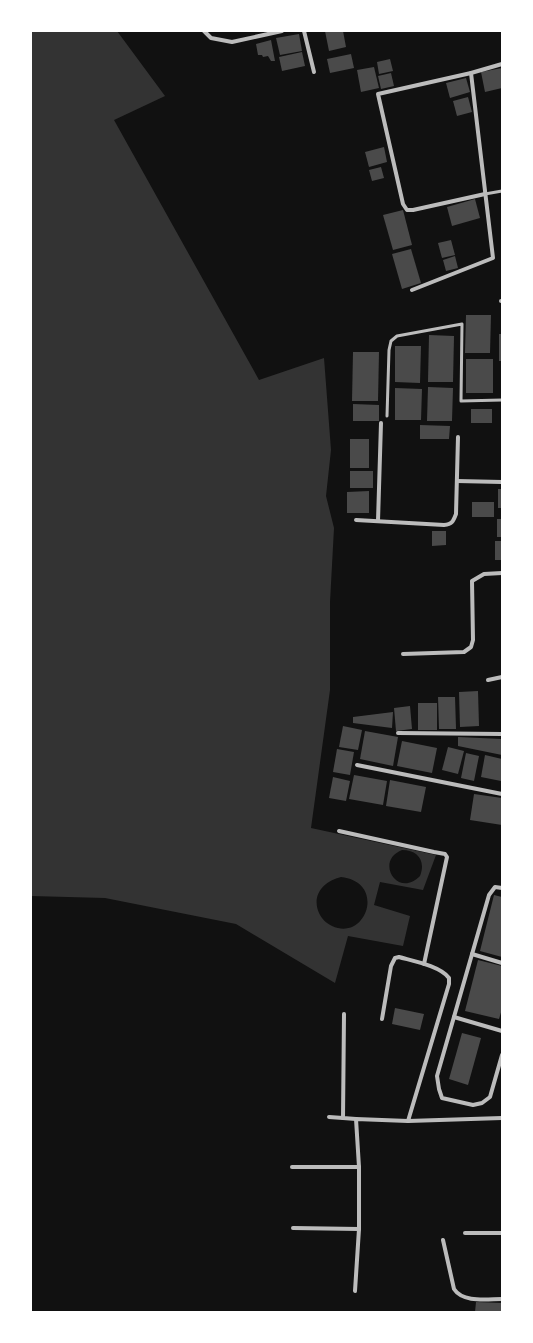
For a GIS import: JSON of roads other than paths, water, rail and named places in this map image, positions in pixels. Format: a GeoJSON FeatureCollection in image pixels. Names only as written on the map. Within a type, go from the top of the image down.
{"type":"FeatureCollection","features":[{"type":"Feature","properties":{"kind":"street"},"geometry":{"type":"LineString","coordinates":[[204,31],[211,38],[232,42],[282,31]]}},
{"type":"Feature","properties":{"kind":"street"},"geometry":{"type":"LineString","coordinates":[[304,31],[314,72]]}},
{"type":"Feature","properties":{"kind":"street"},"geometry":{"type":"LineString","coordinates":[[486,194],[407,210],[403,204],[378,94],[472,73],[502,64]]}},
{"type":"Feature","properties":{"kind":"street"},"geometry":{"type":"LineString","coordinates":[[412,290],[493,258],[472,73]]}},
{"type":"Feature","properties":{"kind":"street"},"geometry":{"type":"LineString","coordinates":[[378,521],[381,423]]}},
{"type":"Feature","properties":{"kind":"street"},"geometry":{"type":"LineString","coordinates":[[356,520],[444,525],[453,522],[456,514],[458,437]]}},
{"type":"Feature","properties":{"kind":"street"},"geometry":{"type":"LineString","coordinates":[[457,481],[502,482]]}},
{"type":"Feature","properties":{"kind":"street"},"geometry":{"type":"LineString","coordinates":[[403,654],[464,652],[472,647],[472,581],[484,574],[502,573]]}},
{"type":"Feature","properties":{"kind":"street"},"geometry":{"type":"LineString","coordinates":[[488,680],[502,677]]}},
{"type":"Feature","properties":{"kind":"street"},"geometry":{"type":"LineString","coordinates":[[398,733],[502,734]]}},
{"type":"Feature","properties":{"kind":"street"},"geometry":{"type":"LineString","coordinates":[[357,765],[502,794]]}},
{"type":"Feature","properties":{"kind":"street"},"geometry":{"type":"LineString","coordinates":[[339,831],[445,854],[447,857],[424,964]]}},
{"type":"Feature","properties":{"kind":"street"},"geometry":{"type":"LineString","coordinates":[[502,888],[495,887],[489,894],[438,1076],[439,1089],[442,1098],[473,1105],[482,1103],[490,1097],[502,1055]]}},
{"type":"Feature","properties":{"kind":"street"},"geometry":{"type":"LineString","coordinates":[[472,954],[502,964]]}},
{"type":"Feature","properties":{"kind":"street"},"geometry":{"type":"LineString","coordinates":[[382,1019],[391,966],[395,958],[399,957],[424,964],[446,973],[449,978],[449,984],[408,1121]]}},
{"type":"Feature","properties":{"kind":"street"},"geometry":{"type":"LineString","coordinates":[[343,1118],[344,1014]]}},
{"type":"Feature","properties":{"kind":"street"},"geometry":{"type":"LineString","coordinates":[[454,1017],[502,1031]]}},
{"type":"Feature","properties":{"kind":"street"},"geometry":{"type":"LineString","coordinates":[[329,1117],[408,1121],[502,1118]]}},
{"type":"Feature","properties":{"kind":"street"},"geometry":{"type":"LineString","coordinates":[[355,1291],[359,1229],[359,1166],[356,1119]]}},
{"type":"Feature","properties":{"kind":"street"},"geometry":{"type":"LineString","coordinates":[[292,1167],[359,1166]]}},
{"type":"Feature","properties":{"kind":"street"},"geometry":{"type":"LineString","coordinates":[[293,1228],[359,1229]]}},
{"type":"Feature","properties":{"kind":"street"},"geometry":{"type":"LineString","coordinates":[[466,1233],[502,1233]]}},
{"type":"Feature","properties":{"kind":"street"},"geometry":{"type":"LineString","coordinates":[[443,1240],[456,1293],[467,1298],[502,1299]]}},
{"type":"Feature","properties":{"kind":"lane"},"geometry":{"type":"LineString","coordinates":[[486,194],[502,191]]}},
{"type":"Feature","properties":{"kind":"lane"},"geometry":{"type":"LineString","coordinates":[[387,416],[389,350],[391,341],[398,336],[462,324],[461,401],[502,400]]}}]}
